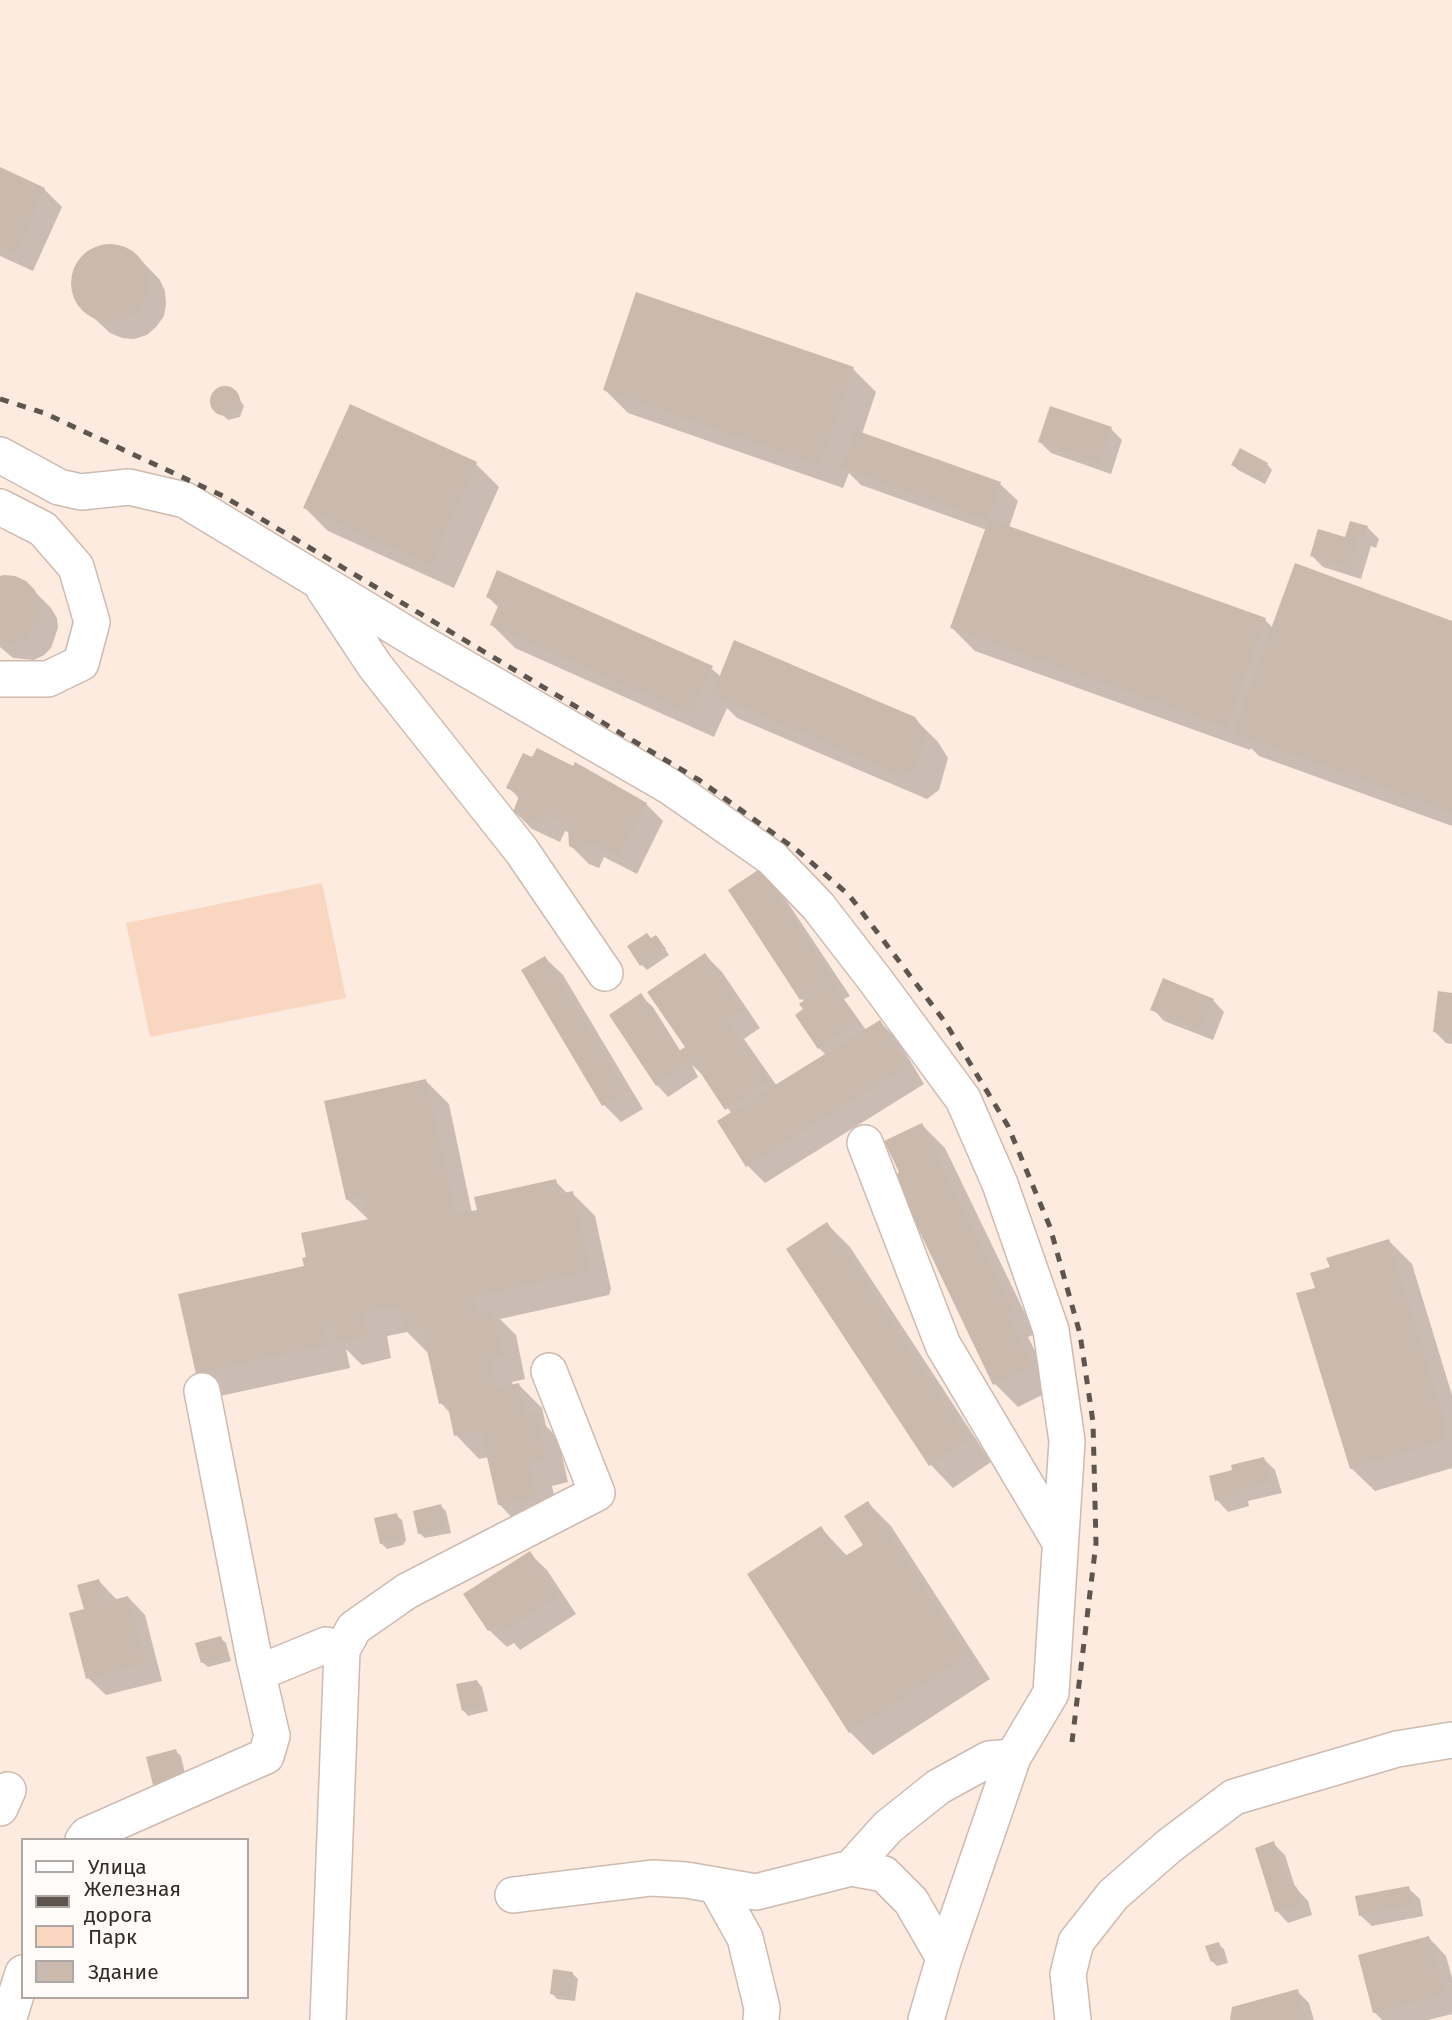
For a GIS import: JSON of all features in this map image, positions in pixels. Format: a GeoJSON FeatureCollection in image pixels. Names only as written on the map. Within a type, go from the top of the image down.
{"type":"FeatureCollection","features":[{"type":"Feature","properties":{"kind":"street"},"geometry":{"type":"LineString","coordinates":[[0,455],[59,487],[80,492],[129,487],[185,500],[430,648],[669,786],[772,858],[818,906],[963,1099],[1000,1184],[1051,1330],[1067,1441],[1051,1693],[1013,1757],[944,1958],[926,2020]]}},
{"type":"Feature","properties":{"kind":"street"},"geometry":{"type":"LineString","coordinates":[[0,508],[43,529],[76,567],[92,622],[81,663],[48,679],[0,679]]}},
{"type":"Feature","properties":{"kind":"street"},"geometry":{"type":"LineString","coordinates":[[318,581],[375,666],[521,850],[605,973]]}},
{"type":"Feature","properties":{"kind":"street"},"geometry":{"type":"LineString","coordinates":[[865,1143],[943,1345],[1060,1542]]}},
{"type":"Feature","properties":{"kind":"street"},"geometry":{"type":"LineString","coordinates":[[328,2020],[342,1650],[354,1628],[407,1591],[597,1493],[549,1371]]}},
{"type":"Feature","properties":{"kind":"street"},"geometry":{"type":"LineString","coordinates":[[85,1838],[125,1817],[266,1756],[272,1736],[202,1391]]}},
{"type":"Feature","properties":{"kind":"street"},"geometry":{"type":"LineString","coordinates":[[258,1673],[326,1645],[342,1650]]}},
{"type":"Feature","properties":{"kind":"street"},"geometry":{"type":"LineString","coordinates":[[1073,2020],[1068,1974],[1076,1942],[1113,1895],[1169,1846],[1223,1805],[1234,1797],[1397,1749],[1452,1740]]}},
{"type":"Feature","properties":{"kind":"street"},"geometry":{"type":"LineString","coordinates":[[851,1868],[888,1827],[938,1787],[989,1759],[1013,1757]]}},
{"type":"Feature","properties":{"kind":"street"},"geometry":{"type":"LineString","coordinates":[[513,1895],[652,1878],[685,1880],[756,1892],[851,1868],[884,1874],[911,1901],[944,1958]]}},
{"type":"Feature","properties":{"kind":"street"},"geometry":{"type":"LineString","coordinates":[[716,1886],[745,1938],[762,2008],[761,2020]]}},
{"type":"Feature","properties":{"kind":"street"},"geometry":{"type":"LineString","coordinates":[[8,2020],[21,1979]]}},
{"type":"Feature","properties":{"kind":"green space"},"geometry":{"type":"Polygon","coordinates":[[[322,883],[346,998],[150,1037],[126,923],[322,883]]]}},
{"type":"Feature","properties":{"kind":"building"},"geometry":{"type":"Polygon","coordinates":[[[0,167],[45,188],[15,255],[0,248],[0,167]]]}},
{"type":"Feature","properties":{"kind":"building"},"geometry":{"type":"Polygon","coordinates":[[[110,244],[125,247],[142,261],[149,283],[146,298],[132,315],[110,322],[95,319],[78,305],[71,283],[74,268],[88,251],[110,244]]]}},
{"type":"Feature","properties":{"kind":"building"},"geometry":{"type":"Polygon","coordinates":[[[636,292],[854,367],[820,466],[603,390],[636,292]]]}},
{"type":"Feature","properties":{"kind":"building"},"geometry":{"type":"Polygon","coordinates":[[[225,386],[236,390],[240,401],[236,412],[225,416],[214,412],[210,401],[214,390],[225,386]]]}},
{"type":"Feature","properties":{"kind":"building"},"geometry":{"type":"Polygon","coordinates":[[[350,404],[477,462],[431,566],[303,508],[350,404]]]}},
{"type":"Feature","properties":{"kind":"building"},"geometry":{"type":"Polygon","coordinates":[[[1050,406],[1112,427],[1099,464],[1038,442],[1050,406]]]}},
{"type":"Feature","properties":{"kind":"building"},"geometry":{"type":"Polygon","coordinates":[[[855,430],[1001,482],[989,519],[1266,618],[1227,728],[950,628],[988,521],[841,468],[855,430]]]}},
{"type":"Feature","properties":{"kind":"building"},"geometry":{"type":"Polygon","coordinates":[[[1240,448],[1268,463],[1259,480],[1231,465],[1240,448]]]}},
{"type":"Feature","properties":{"kind":"building"},"geometry":{"type":"Polygon","coordinates":[[[1350,521],[1368,526],[1365,538],[1359,536],[1350,568],[1310,556],[1318,529],[1345,537],[1350,521]]]}},
{"type":"Feature","properties":{"kind":"building"},"geometry":{"type":"Polygon","coordinates":[[[1295,563],[1452,621],[1452,813],[1233,733],[1295,563]]]}},
{"type":"Feature","properties":{"kind":"building"},"geometry":{"type":"Polygon","coordinates":[[[497,570],[713,666],[691,715],[490,625],[499,604],[486,597],[497,570]]]}},
{"type":"Feature","properties":{"kind":"building"},"geometry":{"type":"Polygon","coordinates":[[[0,576],[26,581],[40,599],[39,620],[26,638],[16,643],[0,643],[0,576]]]}},
{"type":"Feature","properties":{"kind":"building"},"geometry":{"type":"Polygon","coordinates":[[[734,640],[915,717],[926,733],[917,767],[903,776],[712,695],[734,640]]]}},
{"type":"Feature","properties":{"kind":"building"},"geometry":{"type":"Polygon","coordinates":[[[537,748],[573,766],[575,762],[647,803],[619,858],[587,841],[581,852],[569,846],[568,828],[548,814],[542,826],[513,812],[518,799],[517,793],[506,788],[523,753],[532,757],[537,748]]]}},
{"type":"Feature","properties":{"kind":"building"},"geometry":{"type":"Polygon","coordinates":[[[761,868],[833,978],[800,1000],[728,890],[761,868]]]}},
{"type":"Feature","properties":{"kind":"building"},"geometry":{"type":"Polygon","coordinates":[[[647,933],[651,938],[656,935],[666,949],[640,966],[627,946],[647,933]]]}},
{"type":"Feature","properties":{"kind":"building"},"geometry":{"type":"Polygon","coordinates":[[[705,953],[744,1010],[728,1021],[769,1081],[725,1110],[692,1060],[656,1086],[609,1015],[641,993],[679,1051],[685,1047],[647,992],[705,953]]]}},
{"type":"Feature","properties":{"kind":"building"},"geometry":{"type":"Polygon","coordinates":[[[545,956],[627,1091],[602,1106],[521,970],[545,956]]]}},
{"type":"Feature","properties":{"kind":"building"},"geometry":{"type":"Polygon","coordinates":[[[1163,978],[1214,999],[1201,1030],[1150,1010],[1163,978]]]}},
{"type":"Feature","properties":{"kind":"building"},"geometry":{"type":"Polygon","coordinates":[[[831,982],[858,1021],[818,1049],[795,1015],[803,1009],[799,1004],[831,982]]]}},
{"type":"Feature","properties":{"kind":"building"},"geometry":{"type":"Polygon","coordinates":[[[1438,991],[1452,993],[1452,1035],[1433,1032],[1438,991]]]}},
{"type":"Feature","properties":{"kind":"building"},"geometry":{"type":"Polygon","coordinates":[[[880,1020],[908,1066],[746,1167],[717,1121],[880,1020]]]}},
{"type":"Feature","properties":{"kind":"building"},"geometry":{"type":"Polygon","coordinates":[[[426,1079],[456,1214],[477,1210],[474,1197],[556,1179],[559,1194],[573,1191],[589,1265],[586,1272],[473,1297],[477,1314],[493,1310],[503,1356],[490,1359],[496,1388],[519,1383],[526,1415],[536,1413],[546,1459],[529,1463],[537,1497],[498,1505],[481,1431],[454,1436],[447,1402],[439,1404],[422,1328],[404,1331],[399,1306],[364,1313],[369,1336],[337,1342],[334,1326],[324,1328],[328,1345],[196,1374],[178,1294],[304,1266],[302,1258],[306,1257],[301,1233],[369,1219],[364,1196],[346,1200],[324,1101],[426,1079]]]}},
{"type":"Feature","properties":{"kind":"building"},"geometry":{"type":"Polygon","coordinates":[[[922,1123],[1013,1310],[1007,1313],[1032,1366],[993,1385],[894,1178],[899,1172],[884,1141],[922,1123]]]}},
{"type":"Feature","properties":{"kind":"building"},"geometry":{"type":"Polygon","coordinates":[[[827,1222],[969,1439],[929,1466],[786,1249],[827,1222]]]}},
{"type":"Feature","properties":{"kind":"building"},"geometry":{"type":"Polygon","coordinates":[[[1389,1239],[1447,1428],[1444,1440],[1350,1469],[1296,1293],[1315,1288],[1310,1273],[1330,1267],[1326,1258],[1389,1239]]]}},
{"type":"Feature","properties":{"kind":"building"},"geometry":{"type":"Polygon","coordinates":[[[1264,1457],[1271,1482],[1238,1490],[1239,1495],[1215,1501],[1209,1476],[1232,1470],[1231,1465],[1264,1457]]]}},
{"type":"Feature","properties":{"kind":"building"},"geometry":{"type":"Polygon","coordinates":[[[868,1501],[968,1655],[849,1733],[747,1574],[821,1526],[842,1558],[863,1545],[844,1516],[868,1501]]]}},
{"type":"Feature","properties":{"kind":"building"},"geometry":{"type":"Polygon","coordinates":[[[441,1504],[447,1528],[418,1534],[413,1511],[441,1504]]]}},
{"type":"Feature","properties":{"kind":"building"},"geometry":{"type":"Polygon","coordinates":[[[397,1513],[402,1534],[398,1540],[380,1544],[374,1518],[397,1513]]]}},
{"type":"Feature","properties":{"kind":"building"},"geometry":{"type":"Polygon","coordinates":[[[530,1551],[559,1595],[502,1633],[496,1626],[488,1631],[463,1594],[530,1551]]]}},
{"type":"Feature","properties":{"kind":"building"},"geometry":{"type":"Polygon","coordinates":[[[99,1579],[106,1602],[128,1596],[146,1663],[86,1679],[69,1613],[84,1609],[77,1585],[99,1579]]]}},
{"type":"Feature","properties":{"kind":"building"},"geometry":{"type":"Polygon","coordinates":[[[221,1636],[227,1656],[201,1663],[195,1643],[221,1636]]]}},
{"type":"Feature","properties":{"kind":"building"},"geometry":{"type":"Polygon","coordinates":[[[477,1680],[483,1706],[462,1711],[456,1684],[477,1680]]]}},
{"type":"Feature","properties":{"kind":"building"},"geometry":{"type":"Polygon","coordinates":[[[176,1749],[183,1777],[153,1785],[146,1757],[176,1749]]]}},
{"type":"Feature","properties":{"kind":"building"},"geometry":{"type":"Polygon","coordinates":[[[1274,1841],[1284,1874],[1297,1888],[1302,1904],[1275,1912],[1255,1848],[1274,1841]]]}},
{"type":"Feature","properties":{"kind":"building"},"geometry":{"type":"Polygon","coordinates":[[[1409,1886],[1413,1905],[1359,1916],[1355,1896],[1409,1886]]]}},
{"type":"Feature","properties":{"kind":"building"},"geometry":{"type":"Polygon","coordinates":[[[1429,1936],[1445,1994],[1373,2013],[1358,1955],[1429,1936]]]}},
{"type":"Feature","properties":{"kind":"building"},"geometry":{"type":"Polygon","coordinates":[[[1219,1942],[1224,1957],[1211,1962],[1205,1946],[1219,1942]]]}},
{"type":"Feature","properties":{"kind":"building"},"geometry":{"type":"Polygon","coordinates":[[[553,1969],[573,1972],[570,1997],[550,1994],[553,1969]]]}},
{"type":"Feature","properties":{"kind":"building"},"geometry":{"type":"Polygon","coordinates":[[[1298,1989],[1306,2020],[1230,2020],[1232,2007],[1298,1989]]]}},
{"type":"Feature","properties":{"kind":"railway"},"geometry":{"type":"LineString","coordinates":[[0,399],[44,413],[223,496],[699,780],[798,851],[849,895],[945,1022],[1008,1126],[1050,1227],[1080,1334],[1093,1422],[1096,1543],[1072,1742]]}}]}
